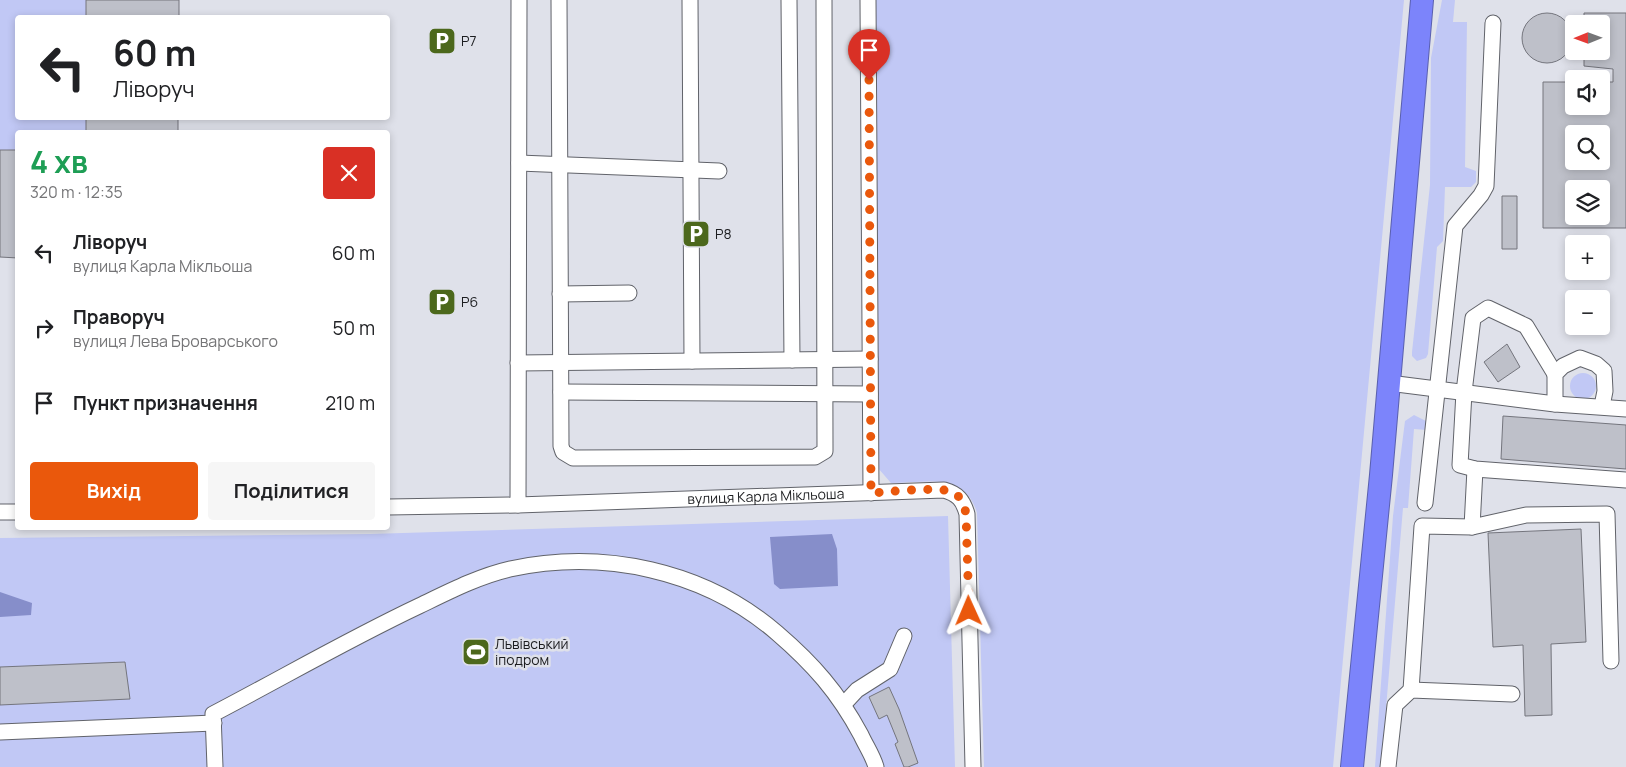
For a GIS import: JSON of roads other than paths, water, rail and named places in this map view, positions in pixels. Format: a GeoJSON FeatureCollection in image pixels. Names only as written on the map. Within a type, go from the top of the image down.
{"type":"FeatureCollection","features":[{"type":"Feature","properties":{"kind":"highway"},"geometry":{"type":"LineString","coordinates":[[1352,767],[1389,383],[1422,0]]}},
{"type":"Feature","properties":{"kind":"street"},"geometry":{"type":"LineString","coordinates":[[518,505],[519,0]]}},
{"type":"Feature","properties":{"kind":"street"},"geometry":{"type":"LineString","coordinates":[[559,0],[561,446],[563,452],[573,458],[815,456],[821,455],[827,445],[824,0]]}},
{"type":"Feature","properties":{"kind":"street"},"geometry":{"type":"LineString","coordinates":[[690,0],[692,361]]}},
{"type":"Feature","properties":{"kind":"street"},"geometry":{"type":"LineString","coordinates":[[789,0],[792,360]]}},
{"type":"Feature","properties":{"kind":"street"},"geometry":{"type":"LineString","coordinates":[[868,0],[871,493]]}},
{"type":"Feature","properties":{"kind":"street"},"geometry":{"type":"LineString","coordinates":[[1425,503],[1455,226],[1482,195],[1486,186],[1494,23]]}},
{"type":"Feature","properties":{"kind":"street"},"geometry":{"type":"LineString","coordinates":[[519,163],[719,171]]}},
{"type":"Feature","properties":{"kind":"street"},"geometry":{"type":"LineString","coordinates":[[560,294],[629,293]]}},
{"type":"Feature","properties":{"kind":"street"},"geometry":{"type":"LineString","coordinates":[[1555,404],[1555,374],[1526,326],[1488,308],[1473,318],[1464,392],[1460,465],[1464,468],[1626,480]]}},
{"type":"Feature","properties":{"kind":"street"},"geometry":{"type":"LineString","coordinates":[[1555,374],[1563,366],[1580,358],[1596,364],[1604,371],[1606,379],[1602,406]]}},
{"type":"Feature","properties":{"kind":"street"},"geometry":{"type":"LineString","coordinates":[[518,363],[870,359]]}},
{"type":"Feature","properties":{"kind":"street"},"geometry":{"type":"LineString","coordinates":[[1389,383],[1555,404],[1626,408]]}},
{"type":"Feature","properties":{"kind":"street"},"geometry":{"type":"LineString","coordinates":[[561,392],[870,394]]}},
{"type":"Feature","properties":{"kind":"street"},"geometry":{"type":"LineString","coordinates":[[1472,526],[1476,469]]}},
{"type":"Feature","properties":{"kind":"street","name":"вулиця Карла Мікльоша"},"geometry":{"type":"LineString","coordinates":[[390,507],[518,505],[944,490],[952,492],[964,503],[966,514],[973,767]]}},
{"type":"Feature","properties":{"kind":"street"},"geometry":{"type":"LineString","coordinates":[[0,512],[15,512]]}},
{"type":"Feature","properties":{"kind":"street"},"geometry":{"type":"LineString","coordinates":[[1388,767],[1395,705],[1411,690],[1422,526],[1472,526],[1526,515],[1607,514],[1611,661]]}},
{"type":"Feature","properties":{"kind":"street"},"geometry":{"type":"LineString","coordinates":[[215,767],[213,714],[392,619],[446,594],[509,569],[555,563],[602,563],[653,569],[688,581],[732,599],[769,626],[807,658],[844,704],[876,767]]}},
{"type":"Feature","properties":{"kind":"street"},"geometry":{"type":"LineString","coordinates":[[844,704],[857,690],[890,669],[904,636]]}},
{"type":"Feature","properties":{"kind":"street"},"geometry":{"type":"LineString","coordinates":[[1411,690],[1512,694]]}},
{"type":"Feature","properties":{"kind":"street"},"geometry":{"type":"LineString","coordinates":[[0,732],[214,723]]}},
{"type":"Feature","properties":{"kind":"place","name":"P7"},"geometry":{"type":"Point","coordinates":[442,41]}},
{"type":"Feature","properties":{"kind":"place","name":"P8"},"geometry":{"type":"Point","coordinates":[696,234]}},
{"type":"Feature","properties":{"kind":"place","name":"P6"},"geometry":{"type":"Point","coordinates":[442,302]}},
{"type":"Feature","properties":{"kind":"place","name":"Львівський іподром"},"geometry":{"type":"Point","coordinates":[476,652]}}]}
